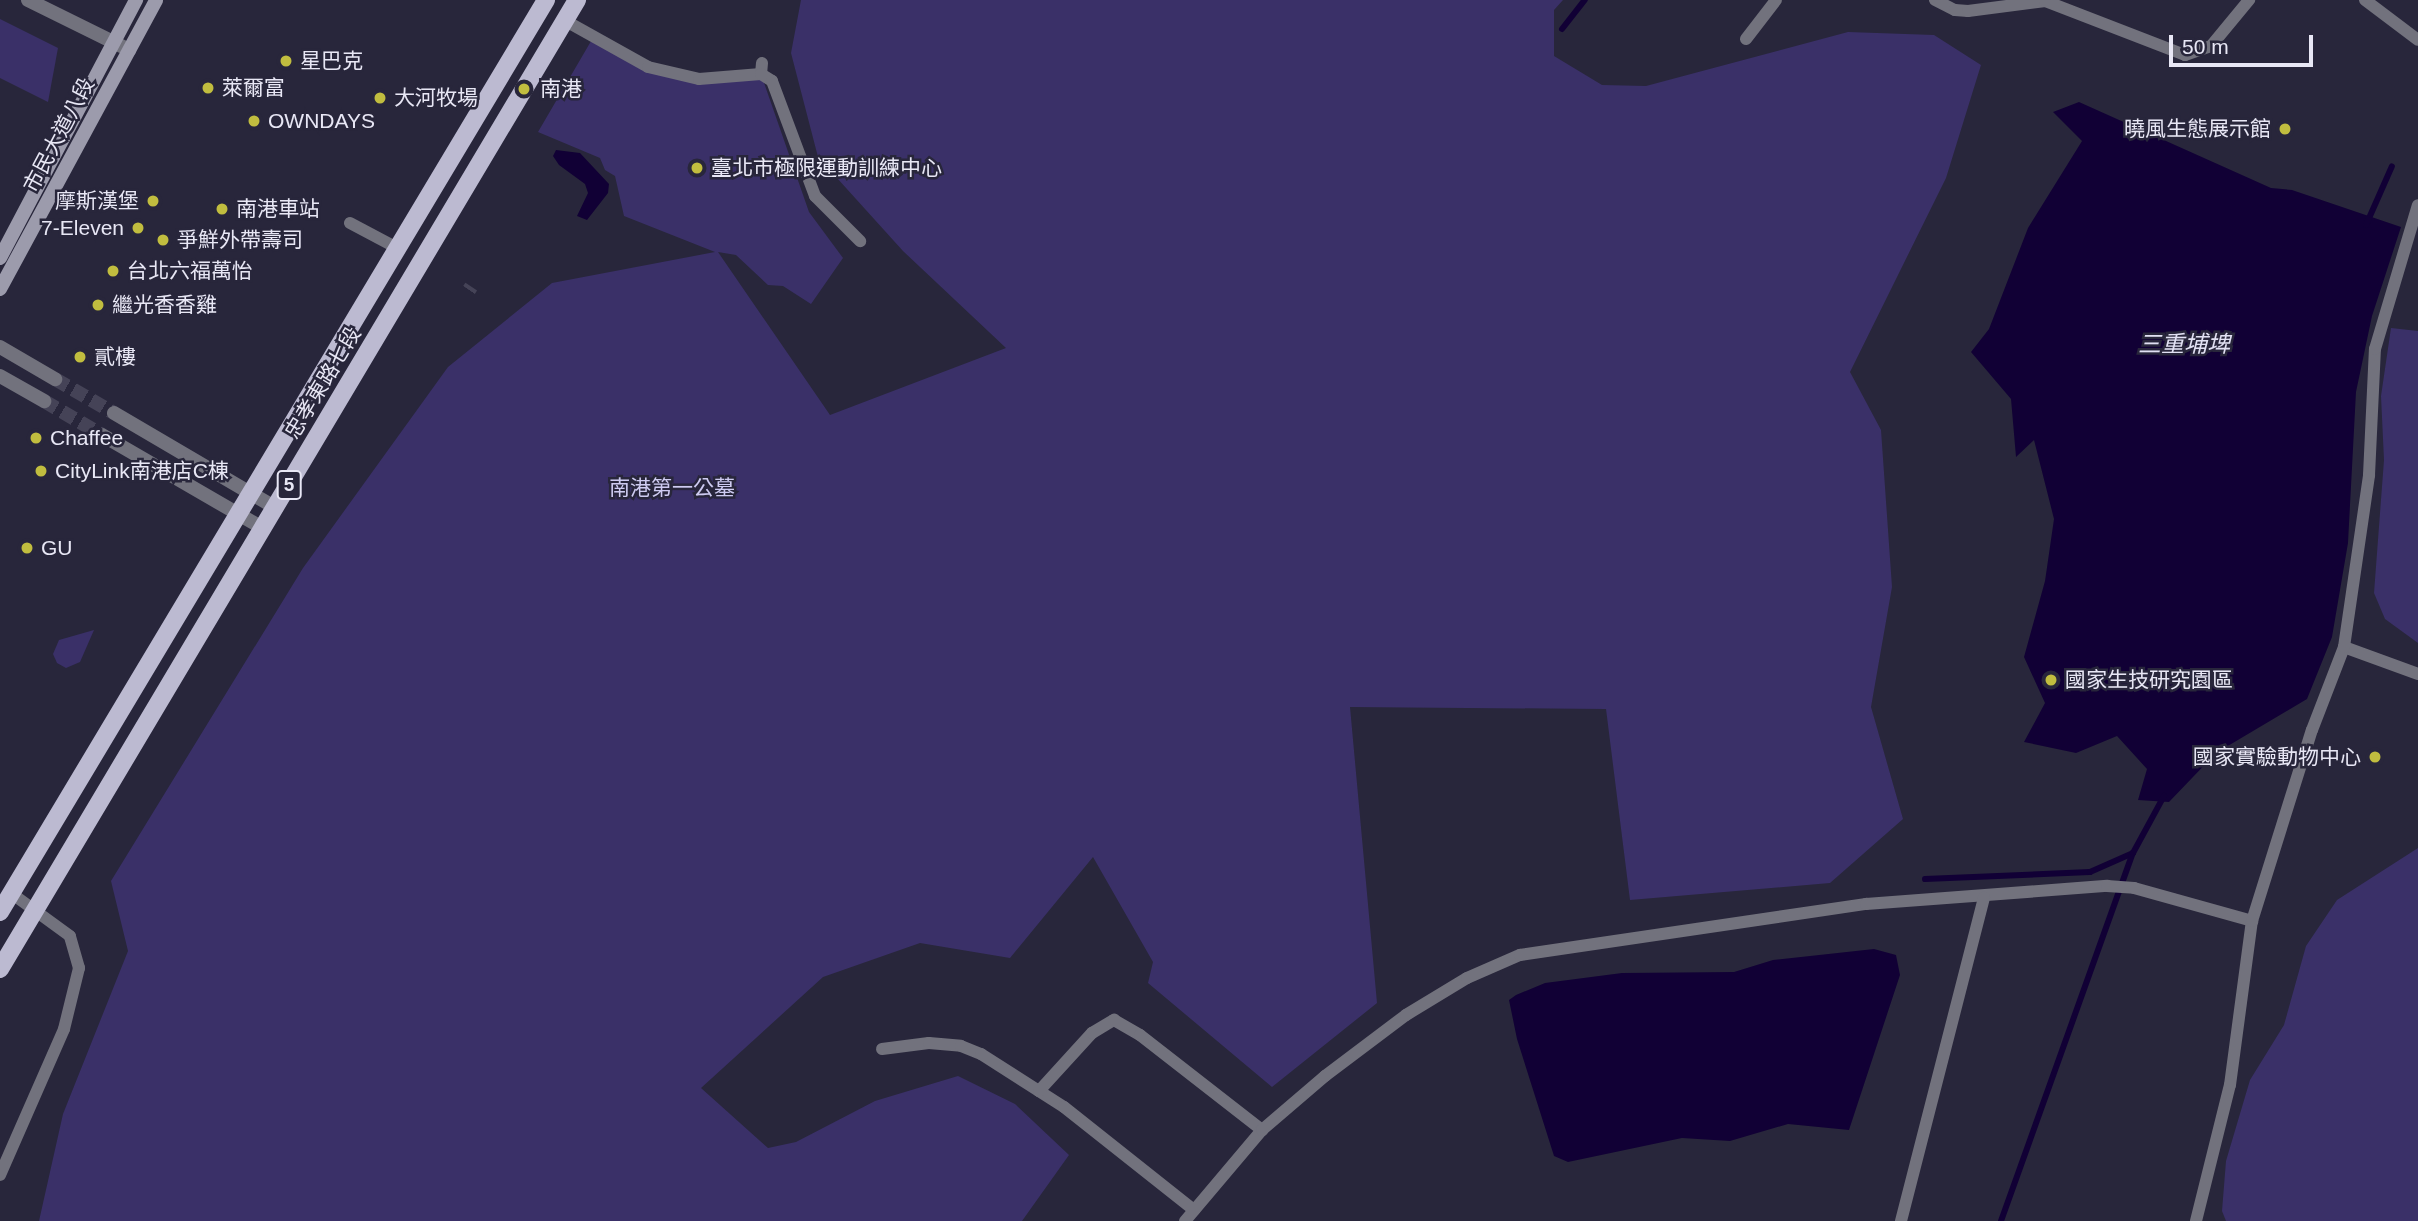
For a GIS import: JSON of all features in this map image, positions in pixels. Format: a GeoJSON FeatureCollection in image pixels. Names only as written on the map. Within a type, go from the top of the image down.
{"type":"FeatureCollection","features":[{"type":"Feature","properties":{"kind":"main road","name":"忠孝東路七段"},"geometry":{"type":"LineString","coordinates":[[0,912],[546,0]]}},
{"type":"Feature","properties":{"kind":"main road","name":"忠孝東路七段"},"geometry":{"type":"LineString","coordinates":[[0,969],[577,0]]}},
{"type":"Feature","properties":{"kind":"street"},"geometry":{"type":"LineString","coordinates":[[28,0],[129,50]]}},
{"type":"Feature","properties":{"kind":"street","name":"市民大道八段"},"geometry":{"type":"LineString","coordinates":[[0,258],[136,0]]}},
{"type":"Feature","properties":{"kind":"street","name":"市民大道八段"},"geometry":{"type":"LineString","coordinates":[[0,289],[156,0]]}},
{"type":"Feature","properties":{"kind":"street"},"geometry":{"type":"LineString","coordinates":[[0,347],[55,379]]}},
{"type":"Feature","properties":{"kind":"street"},"geometry":{"type":"LineString","coordinates":[[0,376],[44,401]]}},
{"type":"Feature","properties":{"kind":"street"},"geometry":{"type":"LineString","coordinates":[[114,413],[276,508]]}},
{"type":"Feature","properties":{"kind":"street"},"geometry":{"type":"LineString","coordinates":[[102,435],[264,529]]}},
{"type":"Feature","properties":{"kind":"lane"},"geometry":{"type":"LineString","coordinates":[[1745,38],[1776,0]]}},
{"type":"Feature","properties":{"kind":"lane"},"geometry":{"type":"LineString","coordinates":[[1935,0],[1955,10],[1968,11],[2045,1],[2185,55],[2211,46],[2249,0]]}},
{"type":"Feature","properties":{"kind":"lane"},"geometry":{"type":"LineString","coordinates":[[2365,0],[2418,40]]}},
{"type":"Feature","properties":{"kind":"lane"},"geometry":{"type":"LineString","coordinates":[[564,20],[648,67],[699,79],[762,68],[772,80],[815,196],[860,241]]}},
{"type":"Feature","properties":{"kind":"lane"},"geometry":{"type":"LineString","coordinates":[[2196,1221],[2231,1085],[2252,921],[2312,730],[2344,647],[2369,475],[2375,349],[2418,205]]}},
{"type":"Feature","properties":{"kind":"lane"},"geometry":{"type":"LineString","coordinates":[[350,223],[399,249]]}},
{"type":"Feature","properties":{"kind":"lane"},"geometry":{"type":"LineString","coordinates":[[2344,647],[2418,674]]}},
{"type":"Feature","properties":{"kind":"lane"},"geometry":{"type":"LineString","coordinates":[[1185,1221],[1262,1130],[1406,1015],[1467,978],[1520,956],[1866,904],[2107,886],[2134,888],[2252,921]]}},
{"type":"Feature","properties":{"kind":"lane"},"geometry":{"type":"LineString","coordinates":[[0,1175],[64,1029],[79,968],[70,936],[37,909],[11,893]]}},
{"type":"Feature","properties":{"kind":"lane"},"geometry":{"type":"LineString","coordinates":[[1901,1221],[1984,897]]}},
{"type":"Feature","properties":{"kind":"lane"},"geometry":{"type":"LineString","coordinates":[[1039,1091],[1092,1033],[1114,1020],[1140,1035],[1262,1130]]}},
{"type":"Feature","properties":{"kind":"lane"},"geometry":{"type":"LineString","coordinates":[[882,1049],[929,1043],[961,1046],[1039,1091],[1194,1210]]}},
{"type":"Feature","properties":{"kind":"green space","name":"南港第一公墓"},"geometry":{"type":"Polygon","coordinates":[[[801,0],[1563,0],[1554,10],[1554,56],[1602,85],[1646,86],[1848,32],[1934,35],[1981,65],[1946,178],[1850,372],[1881,430],[1892,587],[1871,707],[1903,819],[1830,883],[1630,900],[1606,709],[1350,707],[1377,1003],[1272,1087],[1148,983],[1153,962],[1093,857],[1010,958],[920,943],[823,977],[701,1088],[768,1148],[796,1142],[875,1101],[958,1076],[1015,1104],[1069,1155],[1022,1221],[39,1221],[63,1114],[128,951],[111,881],[303,568],[448,367],[552,283],[715,252],[624,216],[615,176],[605,170],[600,158],[538,132],[594,36],[648,67],[698,79],[761,74],[809,212],[843,258],[811,304],[783,286],[768,285],[736,255],[718,252],[830,415],[1006,348],[903,251],[818,157],[791,53],[801,0]]]}},
{"type":"Feature","properties":{"kind":"green space"},"geometry":{"type":"Polygon","coordinates":[[[0,19],[58,48],[48,102],[0,78],[0,19]]]}},
{"type":"Feature","properties":{"kind":"green space"},"geometry":{"type":"Polygon","coordinates":[[[2391,328],[2418,331],[2418,643],[2385,619],[2374,593],[2384,460],[2381,396],[2391,328]]]}},
{"type":"Feature","properties":{"kind":"green space"},"geometry":{"type":"Polygon","coordinates":[[[94,630],[80,662],[66,668],[57,663],[53,654],[59,640],[94,630]]]}},
{"type":"Feature","properties":{"kind":"green space"},"geometry":{"type":"Polygon","coordinates":[[[2418,848],[2418,1221],[2226,1221],[2222,1211],[2226,1161],[2250,1080],[2284,1025],[2306,946],[2337,900],[2418,848]]]}},
{"type":"Feature","properties":{"kind":"water","name":"三重埔埤"},"geometry":{"type":"Polygon","coordinates":[[[2079,102],[2271,188],[2292,190],[2401,227],[2372,316],[2356,392],[2348,543],[2332,637],[2307,699],[2216,753],[2169,802],[2138,800],[2147,769],[2117,736],[2076,753],[2024,742],[2045,703],[2024,657],[2045,581],[2054,519],[2034,440],[2016,457],[2011,399],[1971,352],[1989,329],[2028,228],[2082,141],[2053,112],[2079,102]]]}},
{"type":"Feature","properties":{"kind":"water"},"geometry":{"type":"Polygon","coordinates":[[[556,150],[580,153],[609,184],[608,193],[587,220],[577,216],[588,193],[585,184],[559,165],[553,156],[556,150]]]}},
{"type":"Feature","properties":{"kind":"water"},"geometry":{"type":"Polygon","coordinates":[[[1874,949],[1896,955],[1900,975],[1849,1130],[1788,1124],[1730,1141],[1682,1138],[1568,1162],[1554,1156],[1517,1039],[1509,1000],[1516,995],[1545,983],[1622,973],[1734,972],[1773,960],[1874,949]]]}},
{"type":"Feature","properties":{"kind":"waterway"},"geometry":{"type":"LineString","coordinates":[[1562,29],[1585,0]]}},
{"type":"Feature","properties":{"kind":"waterway"},"geometry":{"type":"LineString","coordinates":[[2366,225],[2392,166]]}},
{"type":"Feature","properties":{"kind":"waterway"},"geometry":{"type":"LineString","coordinates":[[2001,1221],[2133,853],[2164,796]]}},
{"type":"Feature","properties":{"kind":"waterway"},"geometry":{"type":"LineString","coordinates":[[1925,879],[2090,872],[2133,853]]}},
{"type":"Feature","properties":{"kind":"tunnel"},"geometry":{"type":"LineString","coordinates":[[55,379],[114,413]]}},
{"type":"Feature","properties":{"kind":"tunnel"},"geometry":{"type":"LineString","coordinates":[[44,401],[102,435]]}},
{"type":"Feature","properties":{"kind":"place","name":"星巴克"},"geometry":{"type":"Point","coordinates":[286,61]}},
{"type":"Feature","properties":{"kind":"place","name":"萊爾富"},"geometry":{"type":"Point","coordinates":[208,88]}},
{"type":"Feature","properties":{"kind":"place","name":"南港"},"geometry":{"type":"Point","coordinates":[524,89]}},
{"type":"Feature","properties":{"kind":"place","name":"大河牧場"},"geometry":{"type":"Point","coordinates":[380,98]}},
{"type":"Feature","properties":{"kind":"place","name":"OWNDAYS"},"geometry":{"type":"Point","coordinates":[254,121]}},
{"type":"Feature","properties":{"kind":"place","name":"曉風生態展示館"},"geometry":{"type":"Point","coordinates":[2285,129]}},
{"type":"Feature","properties":{"kind":"place","name":"臺北市極限運動訓練中心"},"geometry":{"type":"Point","coordinates":[697,168]}},
{"type":"Feature","properties":{"kind":"place","name":"摩斯漢堡"},"geometry":{"type":"Point","coordinates":[153,201]}},
{"type":"Feature","properties":{"kind":"place","name":"南港車站"},"geometry":{"type":"Point","coordinates":[222,209]}},
{"type":"Feature","properties":{"kind":"place","name":"7-Eleven"},"geometry":{"type":"Point","coordinates":[138,228]}},
{"type":"Feature","properties":{"kind":"place","name":"爭鮮外帶壽司"},"geometry":{"type":"Point","coordinates":[163,240]}},
{"type":"Feature","properties":{"kind":"place","name":"台北六福萬怡"},"geometry":{"type":"Point","coordinates":[113,271]}},
{"type":"Feature","properties":{"kind":"place","name":"繼光香香雞"},"geometry":{"type":"Point","coordinates":[98,305]}},
{"type":"Feature","properties":{"kind":"place","name":"貳樓"},"geometry":{"type":"Point","coordinates":[80,357]}},
{"type":"Feature","properties":{"kind":"place","name":"Chaffee"},"geometry":{"type":"Point","coordinates":[36,438]}},
{"type":"Feature","properties":{"kind":"place","name":"CityLink南港店C棟"},"geometry":{"type":"Point","coordinates":[41,471]}},
{"type":"Feature","properties":{"kind":"place","name":"GU"},"geometry":{"type":"Point","coordinates":[27,548]}},
{"type":"Feature","properties":{"kind":"place","name":"國家生技研究園區"},"geometry":{"type":"Point","coordinates":[2051,680]}},
{"type":"Feature","properties":{"kind":"place","name":"國家實驗動物中心"},"geometry":{"type":"Point","coordinates":[2375,757]}}]}
